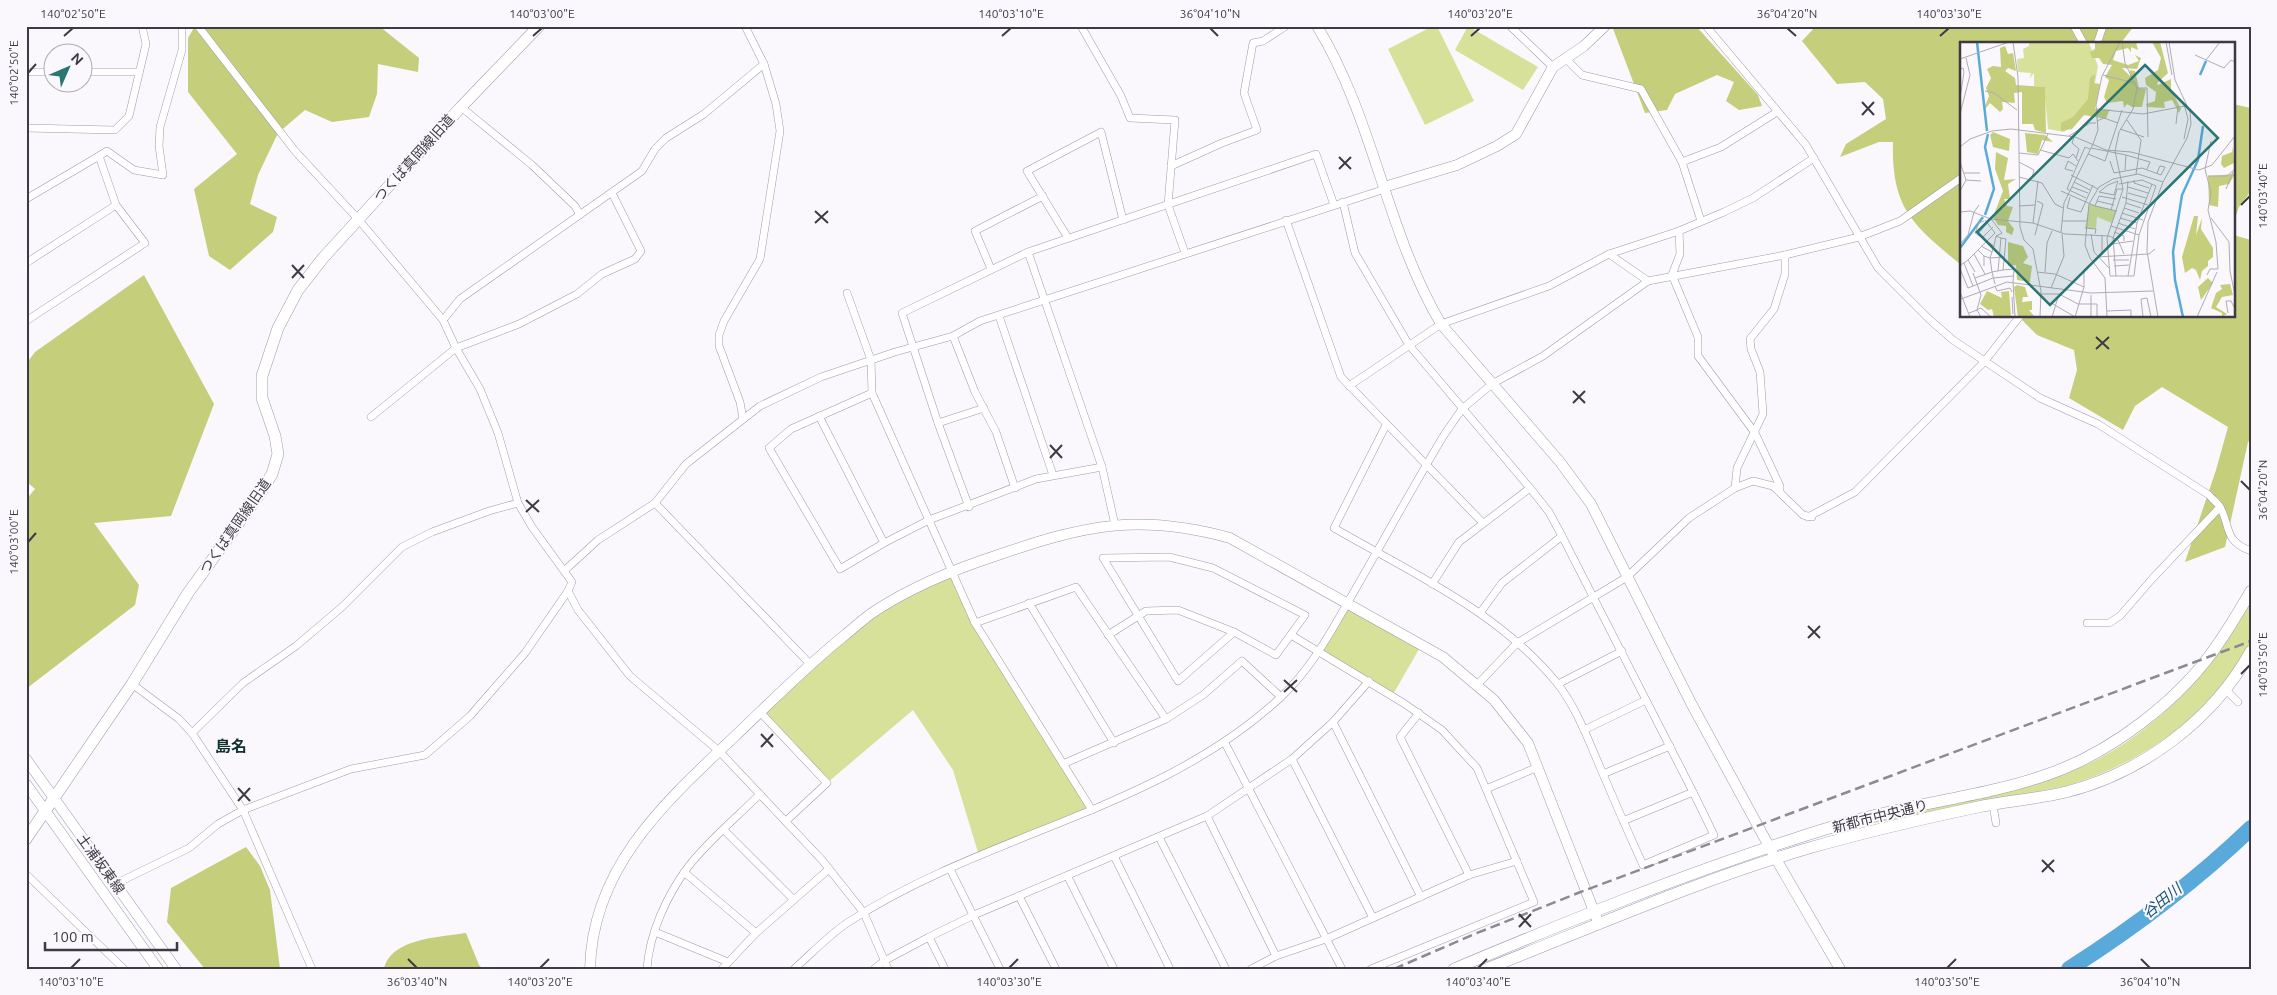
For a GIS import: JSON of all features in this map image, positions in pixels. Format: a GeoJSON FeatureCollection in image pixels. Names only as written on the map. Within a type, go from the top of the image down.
{"type":"FeatureCollection","features":[{"type":"Feature","properties":{"kind":"main road","name":"つくば真岡線旧道"},"geometry":{"type":"LineString","coordinates":[[26,840],[132,684],[188,593],[259,496],[272,474],[278,454],[275,436],[260,387],[268,356],[287,307],[298,290],[358,220],[461,107],[539,26]]}},
{"type":"Feature","properties":{"kind":"main road","name":"新都市中央通り"},"geometry":{"type":"LineString","coordinates":[[1454,969],[1595,912],[1770,847],[1843,823],[1988,792],[2046,776],[2089,756],[2125,734],[2158,709],[2204,663],[2220,642],[2251,591]]}},
{"type":"Feature","properties":{"kind":"main road","name":"新都市中央通り"},"geometry":{"type":"LineString","coordinates":[[1486,969],[1600,924],[1776,859],[1891,826],[2068,791],[2128,768],[2165,746],[2186,729],[2225,689],[2251,652]]}},
{"type":"Feature","properties":{"kind":"street"},"geometry":{"type":"LineString","coordinates":[[26,128],[115,130],[129,116],[146,44],[142,26]]}},
{"type":"Feature","properties":{"kind":"street"},"geometry":{"type":"LineString","coordinates":[[26,199],[107,150],[134,170],[163,175],[159,146],[160,127],[182,50],[182,26]]}},
{"type":"Feature","properties":{"kind":"street"},"geometry":{"type":"LineString","coordinates":[[115,884],[189,848],[218,824],[243,810],[351,769],[425,755],[470,716],[524,653],[568,591],[572,582],[532,527],[518,503],[498,432],[480,389],[456,348],[444,320],[296,151],[198,26]]}},
{"type":"Feature","properties":{"kind":"street"},"geometry":{"type":"LineString","coordinates":[[743,419],[740,402],[719,346],[719,336],[724,321],[760,259],[767,228],[772,176],[780,131],[776,104],[764,64],[745,26]]}},
{"type":"Feature","properties":{"kind":"street"},"geometry":{"type":"LineString","coordinates":[[1081,26],[1121,96],[1130,118],[1175,120],[1168,205],[1185,252]]}},
{"type":"Feature","properties":{"kind":"street"},"geometry":{"type":"LineString","coordinates":[[1171,166],[1222,143],[1258,130],[1244,93],[1253,43],[1263,41],[1286,26]]}},
{"type":"Feature","properties":{"kind":"street"},"geometry":{"type":"LineString","coordinates":[[1317,26],[1343,71],[1410,261],[1441,324],[1581,489],[1591,504],[1691,703],[1776,859],[1840,969]]}},
{"type":"Feature","properties":{"kind":"street"},"geometry":{"type":"LineString","coordinates":[[1510,26],[1553,67]]}},
{"type":"Feature","properties":{"kind":"street"},"geometry":{"type":"LineString","coordinates":[[564,571],[598,540],[655,503],[686,464],[760,406],[787,392],[871,360],[953,336],[980,320],[999,316],[1185,252],[1457,165],[1497,146],[1516,134],[1553,67],[1584,46],[1605,26]]}},
{"type":"Feature","properties":{"kind":"street"},"geometry":{"type":"LineString","coordinates":[[1706,26],[1814,158],[1878,268],[1930,320],[1984,362],[2004,372],[2040,398],[2098,424],[2209,495],[2220,507],[2227,530],[2239,546],[2251,551]]}},
{"type":"Feature","properties":{"kind":"street"},"geometry":{"type":"LineString","coordinates":[[2074,26],[2083,42]]}},
{"type":"Feature","properties":{"kind":"street"},"geometry":{"type":"LineString","coordinates":[[2098,42],[2103,26]]}},
{"type":"Feature","properties":{"kind":"street"},"geometry":{"type":"LineString","coordinates":[[1565,58],[1582,75],[1641,89],[1682,162],[1701,221]]}},
{"type":"Feature","properties":{"kind":"street"},"geometry":{"type":"LineString","coordinates":[[444,320],[460,299],[642,171],[655,149],[666,138],[704,114],[764,64]]}},
{"type":"Feature","properties":{"kind":"street"},"geometry":{"type":"LineString","coordinates":[[26,72],[42,72]]}},
{"type":"Feature","properties":{"kind":"street"},"geometry":{"type":"LineString","coordinates":[[92,72],[139,72]]}},
{"type":"Feature","properties":{"kind":"street"},"geometry":{"type":"LineString","coordinates":[[461,107],[532,165],[575,206],[580,214]]}},
{"type":"Feature","properties":{"kind":"street"},"geometry":{"type":"LineString","coordinates":[[1682,162],[1721,147],[1778,112]]}},
{"type":"Feature","properties":{"kind":"street"},"geometry":{"type":"LineString","coordinates":[[1068,238],[1027,171],[1102,132],[1124,220]]}},
{"type":"Feature","properties":{"kind":"street"},"geometry":{"type":"LineString","coordinates":[[969,506],[938,423],[902,313],[1028,252],[1316,154],[1334,205]]}},
{"type":"Feature","properties":{"kind":"street"},"geometry":{"type":"LineString","coordinates":[[26,321],[145,243],[116,205],[99,156]]}},
{"type":"Feature","properties":{"kind":"street"},"geometry":{"type":"LineString","coordinates":[[1349,386],[1441,324],[1549,286],[1608,254],[1680,231],[1753,198],[1814,158]]}},
{"type":"Feature","properties":{"kind":"street"},"geometry":{"type":"LineString","coordinates":[[794,969],[845,925],[864,913],[950,869],[1092,810],[1178,770],[1225,743],[1281,697],[1320,652],[1378,554],[1426,465],[1462,409],[1492,384],[1543,356],[1648,281],[1785,255],[1859,237],[1900,221],[1960,179]]}},
{"type":"Feature","properties":{"kind":"street"},"geometry":{"type":"LineString","coordinates":[[371,417],[456,348],[519,324],[577,294],[602,274],[635,259],[641,251],[612,193]]}},
{"type":"Feature","properties":{"kind":"street"},"geometry":{"type":"LineString","coordinates":[[991,269],[975,230],[1043,196]]}},
{"type":"Feature","properties":{"kind":"street"},"geometry":{"type":"LineString","coordinates":[[1343,202],[1355,253],[1409,346],[1549,512],[1622,651],[1714,835],[1643,864],[1584,730],[1558,684],[1517,643],[1480,613],[1334,528],[1386,425]]}},
{"type":"Feature","properties":{"kind":"street"},"geometry":{"type":"LineString","coordinates":[[26,263],[116,205]]}},
{"type":"Feature","properties":{"kind":"street"},"geometry":{"type":"LineString","coordinates":[[1286,220],[1341,377],[1483,523]]}},
{"type":"Feature","properties":{"kind":"street"},"geometry":{"type":"LineString","coordinates":[[1680,231],[1680,254],[1672,276],[1698,337],[1698,356],[1755,433],[1780,486],[1780,492]]}},
{"type":"Feature","properties":{"kind":"street"},"geometry":{"type":"LineString","coordinates":[[1028,252],[1102,467],[1115,525]]}},
{"type":"Feature","properties":{"kind":"street"},"geometry":{"type":"LineString","coordinates":[[1608,254],[1648,281]]}},
{"type":"Feature","properties":{"kind":"street"},"geometry":{"type":"LineString","coordinates":[[1736,488],[1737,468],[1763,414],[1760,372],[1751,349],[1750,339],[1774,309],[1785,274],[1785,255]]}},
{"type":"Feature","properties":{"kind":"street"},"geometry":{"type":"LineString","coordinates":[[847,293],[871,360],[872,393],[976,623],[1092,810]]}},
{"type":"Feature","properties":{"kind":"street"},"geometry":{"type":"LineString","coordinates":[[999,316],[1053,475]]}},
{"type":"Feature","properties":{"kind":"street"},"geometry":{"type":"LineString","coordinates":[[1478,684],[1517,643],[1627,577],[1689,518],[1736,488],[1753,481],[1773,486],[1810,517],[1855,492],[1984,362],[2018,318]]}},
{"type":"Feature","properties":{"kind":"street"},"geometry":{"type":"LineString","coordinates":[[953,336],[996,432],[1015,488]]}},
{"type":"Feature","properties":{"kind":"street"},"geometry":{"type":"LineString","coordinates":[[872,393],[791,429],[769,448],[840,569],[884,543],[929,520],[1053,475],[1102,467]]}},
{"type":"Feature","properties":{"kind":"street"},"geometry":{"type":"LineString","coordinates":[[938,423],[984,408]]}},
{"type":"Feature","properties":{"kind":"street"},"geometry":{"type":"LineString","coordinates":[[820,416],[884,543]]}},
{"type":"Feature","properties":{"kind":"street"},"geometry":{"type":"LineString","coordinates":[[1432,584],[1460,542],[1530,488]]}},
{"type":"Feature","properties":{"kind":"street"},"geometry":{"type":"LineString","coordinates":[[192,733],[244,683],[296,646],[342,607],[402,547],[440,529],[488,511],[518,503]]}},
{"type":"Feature","properties":{"kind":"street"},"geometry":{"type":"LineString","coordinates":[[655,503],[810,664]]}},
{"type":"Feature","properties":{"kind":"street"},"geometry":{"type":"LineString","coordinates":[[2087,623],[2109,623],[2120,616],[2220,507]]}},
{"type":"Feature","properties":{"kind":"street"},"geometry":{"type":"LineString","coordinates":[[590,969],[590,942],[601,906],[618,865],[648,822],[810,664],[874,611],[953,570],[1056,535],[1115,525],[1160,524],[1199,529],[1230,538],[1443,656],[1478,684],[1494,700],[1528,743],[1600,924]]}},
{"type":"Feature","properties":{"kind":"street"},"geometry":{"type":"LineString","coordinates":[[1480,613],[1502,583],[1562,536]]}},
{"type":"Feature","properties":{"kind":"street"},"geometry":{"type":"LineString","coordinates":[[1108,635],[1137,617],[1146,611],[1178,610],[1234,632],[1276,655],[1305,615],[1214,568],[1169,556],[1103,558],[1137,617],[1178,681],[1234,632]]}},
{"type":"Feature","properties":{"kind":"street"},"geometry":{"type":"LineString","coordinates":[[976,623],[1076,587],[1166,719]]}},
{"type":"Feature","properties":{"kind":"street"},"geometry":{"type":"LineString","coordinates":[[568,591],[578,610],[630,676],[719,751],[829,869],[864,913],[888,969]]}},
{"type":"Feature","properties":{"kind":"street"},"geometry":{"type":"LineString","coordinates":[[1030,603],[1114,743]]}},
{"type":"Feature","properties":{"kind":"street"},"geometry":{"type":"LineString","coordinates":[[1291,635],[1369,681],[1442,730],[1477,768],[1534,902],[1371,969]]}},
{"type":"Feature","properties":{"kind":"street"},"geometry":{"type":"LineString","coordinates":[[1558,684],[1622,651]]}},
{"type":"Feature","properties":{"kind":"street"},"geometry":{"type":"LineString","coordinates":[[1063,764],[1166,719],[1203,695],[1242,661],[1281,697]]}},
{"type":"Feature","properties":{"kind":"street"},"geometry":{"type":"LineString","coordinates":[[874,969],[884,961],[974,915],[1068,877],[1207,816],[1292,759],[1333,722],[1369,681]]}},
{"type":"Feature","properties":{"kind":"street"},"geometry":{"type":"LineString","coordinates":[[132,684],[178,718],[192,733],[243,810],[312,969]]}},
{"type":"Feature","properties":{"kind":"street"},"geometry":{"type":"LineString","coordinates":[[2225,689],[2238,702]]}},
{"type":"Feature","properties":{"kind":"street"},"geometry":{"type":"LineString","coordinates":[[1584,730],[1646,700]]}},
{"type":"Feature","properties":{"kind":"street"},"geometry":{"type":"LineString","coordinates":[[760,712],[827,783],[786,821]]}},
{"type":"Feature","properties":{"kind":"street"},"geometry":{"type":"LineString","coordinates":[[1419,714],[1400,736],[1469,876]]}},
{"type":"Feature","properties":{"kind":"street"},"geometry":{"type":"LineString","coordinates":[[1333,722],[1422,897]]}},
{"type":"Feature","properties":{"kind":"street"},"geometry":{"type":"LineString","coordinates":[[1225,743],[1342,969]]}},
{"type":"Feature","properties":{"kind":"street"},"geometry":{"type":"LineString","coordinates":[[1603,774],[1670,746]]}},
{"type":"Feature","properties":{"kind":"street","name":"土浦坂東線"},"geometry":{"type":"LineString","coordinates":[[26,759],[176,969]]}},
{"type":"Feature","properties":{"kind":"street"},"geometry":{"type":"LineString","coordinates":[[1292,759],[1373,918]]}},
{"type":"Feature","properties":{"kind":"street"},"geometry":{"type":"LineString","coordinates":[[1486,789],[1538,766]]}},
{"type":"Feature","properties":{"kind":"street","name":"土浦坂東線"},"geometry":{"type":"LineString","coordinates":[[26,784],[158,969]]}},
{"type":"Feature","properties":{"kind":"street"},"geometry":{"type":"LineString","coordinates":[[1623,821],[1693,792]]}},
{"type":"Feature","properties":{"kind":"street"},"geometry":{"type":"LineString","coordinates":[[647,969],[655,932],[667,900],[684,872],[760,794]]}},
{"type":"Feature","properties":{"kind":"street"},"geometry":{"type":"LineString","coordinates":[[1993,805],[1996,823]]}},
{"type":"Feature","properties":{"kind":"street"},"geometry":{"type":"LineString","coordinates":[[1207,816],[1276,956]]}},
{"type":"Feature","properties":{"kind":"street"},"geometry":{"type":"LineString","coordinates":[[724,830],[794,900]]}},
{"type":"Feature","properties":{"kind":"street"},"geometry":{"type":"LineString","coordinates":[[1159,837],[1226,969]]}},
{"type":"Feature","properties":{"kind":"street"},"geometry":{"type":"LineString","coordinates":[[1114,856],[1170,969]]}},
{"type":"Feature","properties":{"kind":"street"},"geometry":{"type":"LineString","coordinates":[[1251,969],[1276,956],[1326,939],[1469,876],[1517,861]]}},
{"type":"Feature","properties":{"kind":"street"},"geometry":{"type":"LineString","coordinates":[[722,969],[756,933],[829,869]]}},
{"type":"Feature","properties":{"kind":"street"},"geometry":{"type":"LineString","coordinates":[[950,869],[1000,969]]}},
{"type":"Feature","properties":{"kind":"street"},"geometry":{"type":"LineString","coordinates":[[684,872],[756,933]]}},
{"type":"Feature","properties":{"kind":"street"},"geometry":{"type":"LineString","coordinates":[[26,874],[124,969]]}},
{"type":"Feature","properties":{"kind":"street"},"geometry":{"type":"LineString","coordinates":[[1068,877],[1114,969]]}},
{"type":"Feature","properties":{"kind":"street"},"geometry":{"type":"LineString","coordinates":[[1019,896],[1056,969]]}},
{"type":"Feature","properties":{"kind":"street"},"geometry":{"type":"LineString","coordinates":[[655,932],[728,962]]}},
{"type":"Feature","properties":{"kind":"street"},"geometry":{"type":"LineString","coordinates":[[929,937],[945,969]]}},
{"type":"Feature","properties":{"kind":"green space"},"geometry":{"type":"Polygon","coordinates":[[[195,26],[379,26],[419,58],[418,72],[378,64],[377,94],[369,117],[332,122],[305,110],[278,133],[258,175],[250,204],[277,217],[273,232],[230,270],[209,256],[194,189],[237,154],[188,92],[188,38],[195,26]]]}},
{"type":"Feature","properties":{"kind":"green space"},"geometry":{"type":"Polygon","coordinates":[[[1433,26],[1437,26],[1474,101],[1425,125],[1388,49],[1433,26]]]}},
{"type":"Feature","properties":{"kind":"green space"},"geometry":{"type":"Polygon","coordinates":[[[1468,26],[1538,67],[1523,90],[1455,50],[1468,26]]]}},
{"type":"Feature","properties":{"kind":"green space"},"geometry":{"type":"Polygon","coordinates":[[[1612,26],[1696,26],[1758,95],[1762,106],[1739,110],[1726,101],[1734,82],[1717,75],[1675,94],[1667,110],[1645,113],[1612,26]]]}},
{"type":"Feature","properties":{"kind":"green space"},"geometry":{"type":"Polygon","coordinates":[[[1816,26],[2134,26],[2122,42],[1960,42],[1960,264],[1930,238],[1908,214],[1896,184],[1893,165],[1893,142],[1879,142],[1840,157],[1846,144],[1886,119],[1883,99],[1865,82],[1837,84],[1802,41],[1816,26]]]}},
{"type":"Feature","properties":{"kind":"green space"},"geometry":{"type":"Polygon","coordinates":[[[2234,104],[2251,108],[2251,191],[2239,207],[2234,221],[2234,104]]]}},
{"type":"Feature","properties":{"kind":"green space"},"geometry":{"type":"Polygon","coordinates":[[[2234,235],[2251,240],[2251,439],[2248,442],[2225,547],[2185,562],[2216,470],[2228,427],[2162,387],[2135,406],[2123,430],[2069,398],[2077,370],[2074,350],[2037,335],[2020,318],[2234,318],[2234,235]]]}},
{"type":"Feature","properties":{"kind":"green space"},"geometry":{"type":"Polygon","coordinates":[[[144,275],[214,404],[171,516],[94,523],[139,585],[135,605],[26,689],[26,500],[35,489],[26,481],[26,364],[35,352],[144,275]]]}},
{"type":"Feature","properties":{"kind":"green space"},"geometry":{"type":"Polygon","coordinates":[[[953,570],[975,623],[1092,810],[980,859],[953,770],[913,710],[827,783],[760,712],[874,611],[953,570]]]}},
{"type":"Feature","properties":{"kind":"green space"},"geometry":{"type":"Polygon","coordinates":[[[2251,601],[2251,639],[2247,649],[2220,688],[2183,725],[2139,755],[2091,778],[2066,786],[1843,829],[1856,824],[2034,782],[2089,764],[2145,729],[2194,682],[2216,656],[2251,601]]]}},
{"type":"Feature","properties":{"kind":"green space"},"geometry":{"type":"Polygon","coordinates":[[[1348,602],[1422,644],[1392,696],[1320,652],[1348,602]]]}},
{"type":"Feature","properties":{"kind":"green space"},"geometry":{"type":"Polygon","coordinates":[[[246,847],[260,866],[270,890],[280,969],[205,969],[167,922],[171,888],[246,847]]]}},
{"type":"Feature","properties":{"kind":"green space"},"geometry":{"type":"Polygon","coordinates":[[[466,933],[479,965],[483,969],[384,969],[396,951],[406,945],[431,938],[466,933]]]}},
{"type":"Feature","properties":{"kind":"waterway","name":"谷田川"},"geometry":{"type":"LineString","coordinates":[[2069,969],[2163,903],[2208,867],[2251,828]]}},
{"type":"Feature","properties":{"kind":"railway"},"geometry":{"type":"LineString","coordinates":[[1394,969],[1472,935],[1578,893],[2251,641]]}},
{"type":"Feature","properties":{"kind":"district","name":"島名"},"geometry":{"type":"Point","coordinates":[231,746]}}]}
